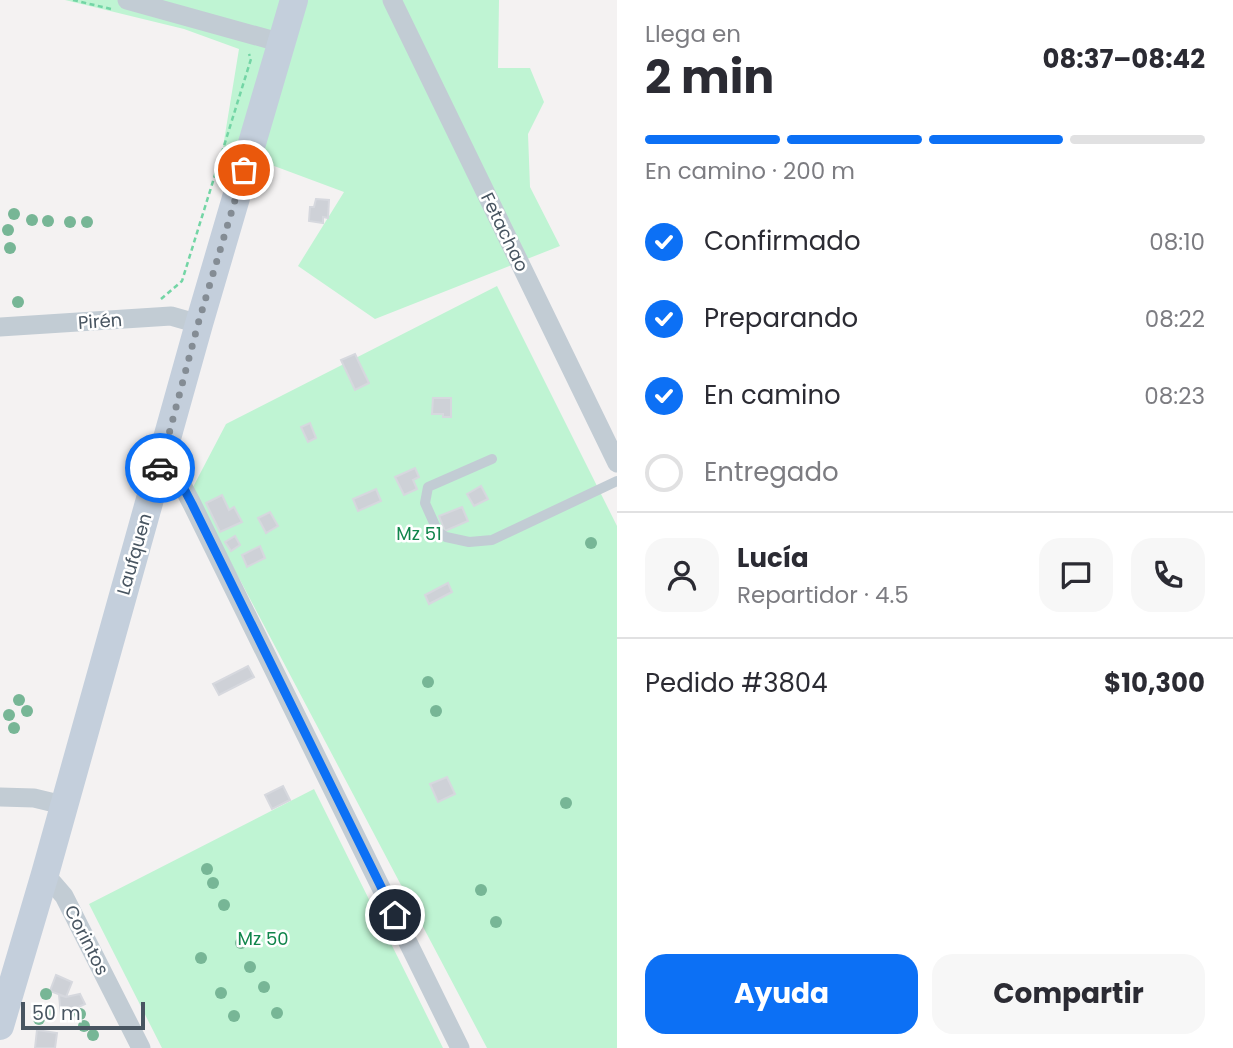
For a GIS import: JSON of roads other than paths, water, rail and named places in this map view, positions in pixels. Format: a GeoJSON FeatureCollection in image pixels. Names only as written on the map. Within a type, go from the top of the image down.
{"type":"FeatureCollection","features":[{"type":"Feature","properties":{"kind":"street","name":"Laufquen"},"geometry":{"type":"LineString","coordinates":[[0,1026],[198,324],[295,0]]}},
{"type":"Feature","properties":{"kind":"street","name":"Fetachao"},"geometry":{"type":"LineString","coordinates":[[392,0],[617,463]]}},
{"type":"Feature","properties":{"kind":"street"},"geometry":{"type":"LineString","coordinates":[[120,5],[282,43]]}},
{"type":"Feature","properties":{"kind":"street","name":"Pirén"},"geometry":{"type":"LineString","coordinates":[[0,327],[171,316],[198,324]]}},
{"type":"Feature","properties":{"kind":"street"},"geometry":{"type":"LineString","coordinates":[[159,467],[182,485],[192,504],[460,1048]]}},
{"type":"Feature","properties":{"kind":"street"},"geometry":{"type":"LineString","coordinates":[[0,796],[34,798],[63,805]]}},
{"type":"Feature","properties":{"kind":"street","name":"Corintos"},"geometry":{"type":"LineString","coordinates":[[45,874],[64,896],[141,1048]]}},
{"type":"Feature","properties":{"kind":"lane"},"geometry":{"type":"LineString","coordinates":[[492,459],[428,487],[425,503],[438,532],[446,537],[469,542],[492,540],[617,481]]}},
{"type":"Feature","properties":{"kind":"park label","name":"Mz 51"},"geometry":{"type":"Point","coordinates":[419,533]}},
{"type":"Feature","properties":{"kind":"park label","name":"Mz 50"},"geometry":{"type":"Point","coordinates":[263,938]}}]}
